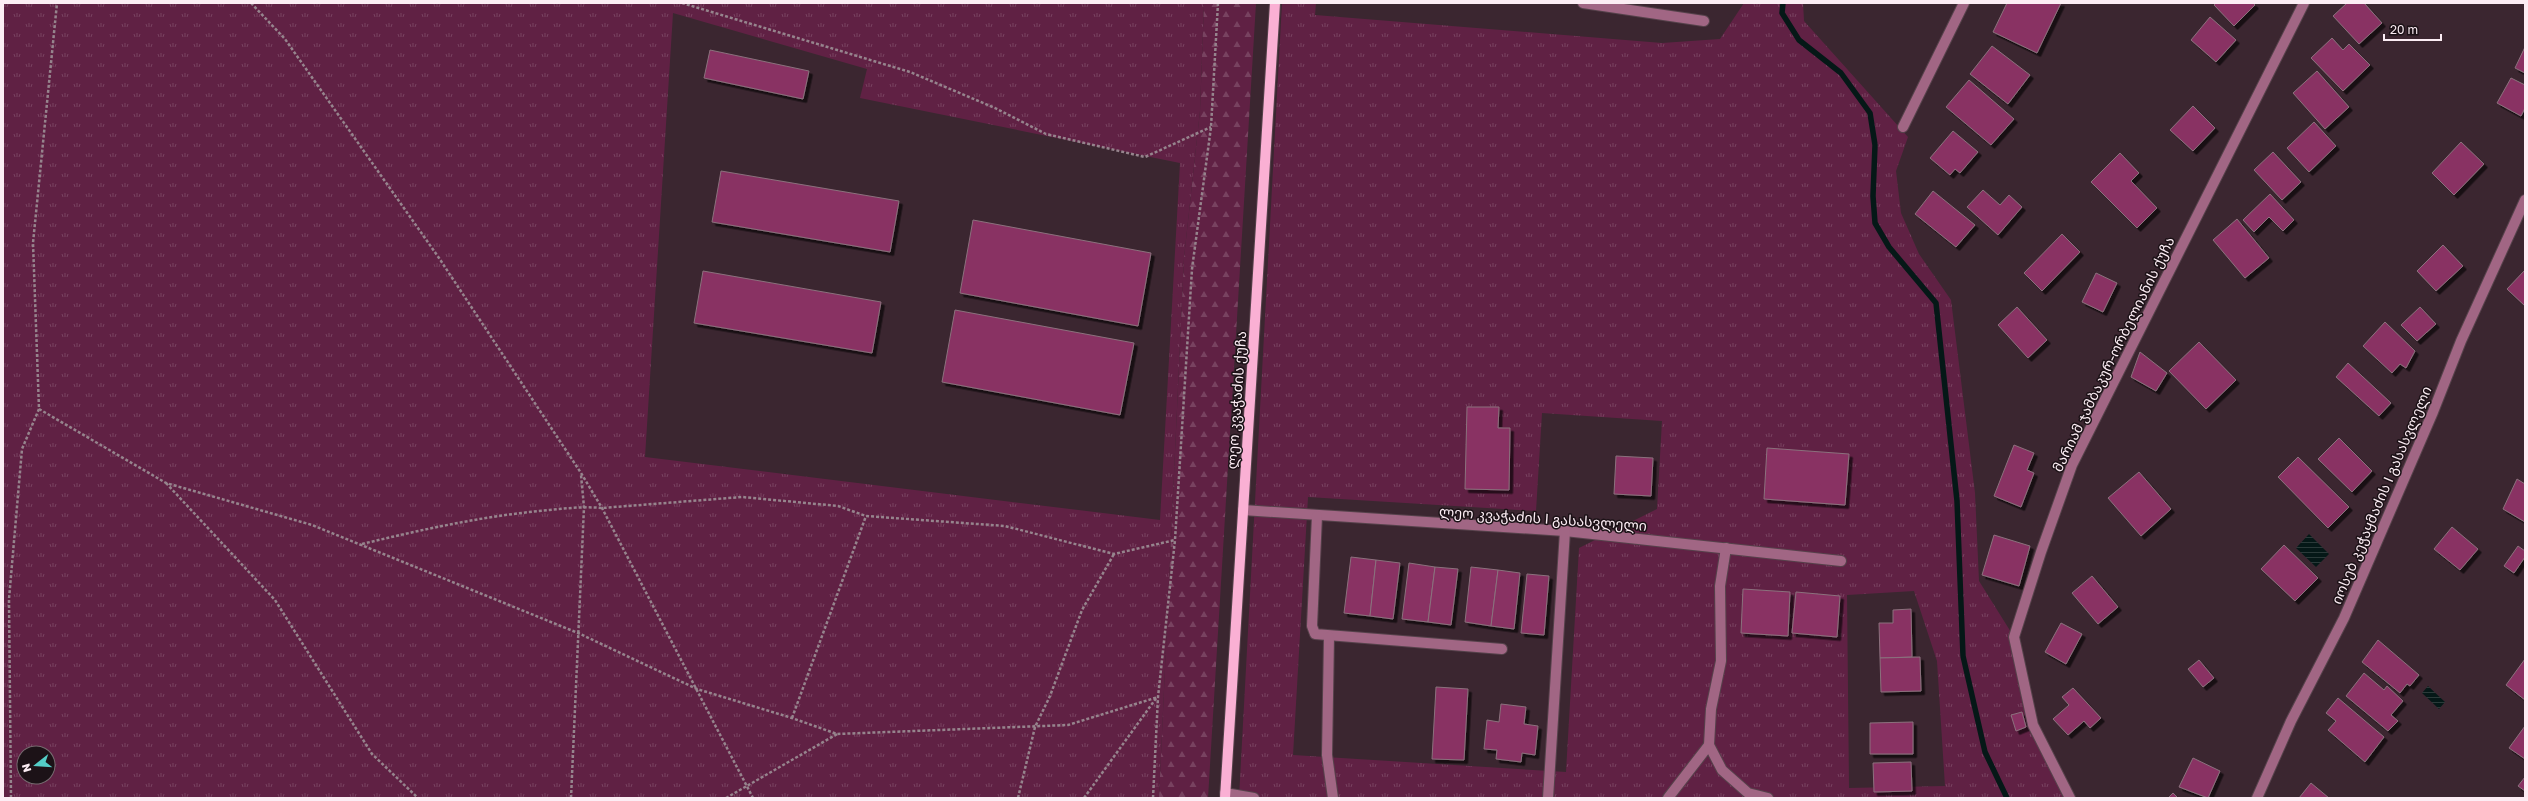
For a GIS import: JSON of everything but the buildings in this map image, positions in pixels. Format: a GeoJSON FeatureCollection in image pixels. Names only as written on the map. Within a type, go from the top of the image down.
{"type":"FeatureCollection","features":[{"type":"Feature","properties":{"kind":"main road","name":"ლეო კვაჭაძის ქუჩა"},"geometry":{"type":"LineString","coordinates":[[1225,795],[1275,3]]}},
{"type":"Feature","properties":{"kind":"street"},"geometry":{"type":"LineString","coordinates":[[1583,3],[1704,21]]}},
{"type":"Feature","properties":{"kind":"street"},"geometry":{"type":"LineString","coordinates":[[1904,127],[1964,3]]}},
{"type":"Feature","properties":{"kind":"street","name":"მარიამ ჯამბაკურ-ორბელიანის ქუჩა"},"geometry":{"type":"LineString","coordinates":[[2070,798],[2033,725],[2014,637],[2041,552],[2072,465],[2304,3]]}},
{"type":"Feature","properties":{"kind":"street","name":"იოსებ კეჭაყმაძის I გასასვლელი"},"geometry":{"type":"LineString","coordinates":[[2257,798],[2291,721],[2344,618],[2433,412],[2461,341],[2525,200]]}},
{"type":"Feature","properties":{"kind":"street","name":"ლეო კვაჭაძის I გასასვლელი"},"geometry":{"type":"LineString","coordinates":[[1243,510],[1565,531],[1841,561]]}},
{"type":"Feature","properties":{"kind":"street"},"geometry":{"type":"LineString","coordinates":[[1317,516],[1312,626],[1315,634],[1502,649]]}},
{"type":"Feature","properties":{"kind":"street"},"geometry":{"type":"LineString","coordinates":[[1548,798],[1565,531]]}},
{"type":"Feature","properties":{"kind":"street"},"geometry":{"type":"LineString","coordinates":[[1726,548],[1720,586],[1721,661],[1711,709],[1709,745],[1722,770],[1748,793],[1768,798]]}},
{"type":"Feature","properties":{"kind":"street"},"geometry":{"type":"LineString","coordinates":[[1329,636],[1327,756],[1333,798]]}},
{"type":"Feature","properties":{"kind":"street"},"geometry":{"type":"LineString","coordinates":[[1668,798],[1709,745]]}},
{"type":"Feature","properties":{"kind":"street"},"geometry":{"type":"LineString","coordinates":[[1738,798],[1748,793]]}},
{"type":"Feature","properties":{"kind":"street"},"geometry":{"type":"LineString","coordinates":[[1225,795],[1254,798]]}},
{"type":"Feature","properties":{"kind":"path"},"geometry":{"type":"LineString","coordinates":[[11,798],[9,599],[22,449],[39,409],[33,243],[57,3]]}},
{"type":"Feature","properties":{"kind":"path"},"geometry":{"type":"LineString","coordinates":[[251,3],[285,39],[435,251],[581,473],[602,508],[753,798]]}},
{"type":"Feature","properties":{"kind":"path"},"geometry":{"type":"LineString","coordinates":[[682,3],[910,72],[1054,136],[1146,157],[1211,127]]}},
{"type":"Feature","properties":{"kind":"path"},"geometry":{"type":"LineString","coordinates":[[1153,798],[1158,697],[1175,540],[1192,269],[1211,127],[1218,3]]}},
{"type":"Feature","properties":{"kind":"path"},"geometry":{"type":"LineString","coordinates":[[39,409],[166,483],[312,525],[362,544],[578,633],[697,689],[792,718],[837,734],[1068,725],[1158,697]]}},
{"type":"Feature","properties":{"kind":"path"},"geometry":{"type":"LineString","coordinates":[[571,798],[584,507],[581,473]]}},
{"type":"Feature","properties":{"kind":"path"},"geometry":{"type":"LineString","coordinates":[[166,483],[275,600],[372,754],[418,798]]}},
{"type":"Feature","properties":{"kind":"path"},"geometry":{"type":"LineString","coordinates":[[362,544],[410,532],[503,514],[584,507],[602,508],[742,497],[838,506],[866,516],[1005,526],[1114,554],[1175,540]]}},
{"type":"Feature","properties":{"kind":"path"},"geometry":{"type":"LineString","coordinates":[[792,718],[866,516]]}},
{"type":"Feature","properties":{"kind":"path"},"geometry":{"type":"LineString","coordinates":[[1018,798],[1035,727],[1050,696],[1082,610],[1114,554]]}},
{"type":"Feature","properties":{"kind":"path"},"geometry":{"type":"LineString","coordinates":[[1084,798],[1158,697]]}},
{"type":"Feature","properties":{"kind":"path"},"geometry":{"type":"LineString","coordinates":[[726,798],[837,734]]}},
{"type":"Feature","properties":{"kind":"green space"},"geometry":{"type":"Polygon","coordinates":[[[3,3],[1204,3],[1200,111],[1184,258],[1159,798],[3,798],[3,3]],[[673,13],[645,457],[1160,520],[1180,163],[860,98],[867,69],[673,13]]]}},
{"type":"Feature","properties":{"kind":"green space"},"geometry":{"type":"Polygon","coordinates":[[[1204,3],[1256,3],[1208,798],[1159,798],[1184,258],[1200,111],[1204,3]]]}},
{"type":"Feature","properties":{"kind":"green space"},"geometry":{"type":"Polygon","coordinates":[[[1282,3],[1316,3],[1315,15],[1662,43],[1720,39],[1744,3],[1803,3],[1804,21],[1908,137],[1896,171],[1901,213],[1919,254],[1951,300],[1975,493],[1979,581],[2014,637],[2033,725],[2070,798],[1239,798],[1282,3]],[[1542,413],[1536,511],[1308,497],[1293,755],[1566,772],[1579,548],[1657,509],[1662,421],[1542,413]],[[1914,591],[1847,595],[1849,788],[1945,786],[1937,661],[1914,591]]]}},
{"type":"Feature","properties":{"kind":"shaded area"},"geometry":{"type":"Polygon","coordinates":[[[2309,534],[2329,554],[2316,567],[2296,548],[2309,534]]]}},
{"type":"Feature","properties":{"kind":"shaded area"},"geometry":{"type":"Polygon","coordinates":[[[2428,686],[2445,702],[2439,709],[2422,693],[2428,686]]]}},
{"type":"Feature","properties":{"kind":"waterway"},"geometry":{"type":"LineString","coordinates":[[1783,3],[1782,13],[1799,40],[1841,73],[1870,113],[1875,145],[1873,196],[1875,223],[1889,247],[1936,303],[1957,501],[1963,656],[1985,752],[2007,798]]}}]}
